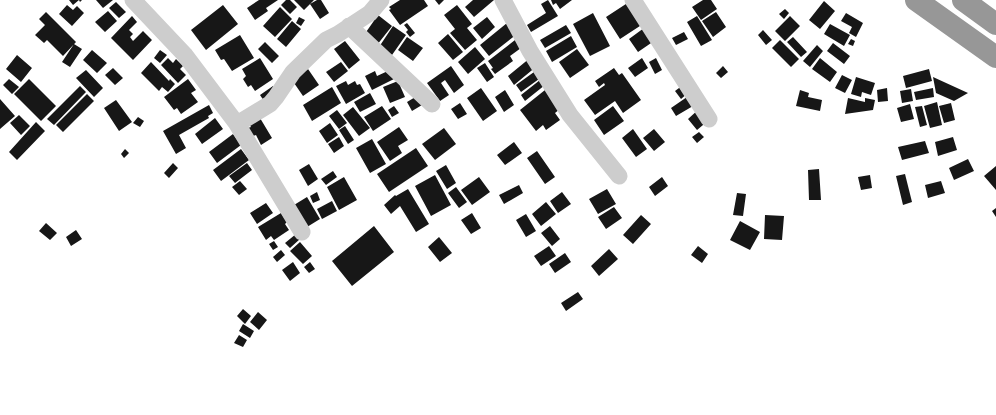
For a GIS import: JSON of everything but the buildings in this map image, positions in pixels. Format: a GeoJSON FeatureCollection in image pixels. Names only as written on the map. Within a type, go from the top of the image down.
{"type":"FeatureCollection","features":[{"type":"Feature","properties":{"kind":"highway"},"geometry":{"type":"LineString","coordinates":[[916,0],[996,57]]}},
{"type":"Feature","properties":{"kind":"highway"},"geometry":{"type":"LineString","coordinates":[[964,0],[996,24]]}},
{"type":"Feature","properties":{"kind":"street"},"geometry":{"type":"LineString","coordinates":[[133,0],[185,55],[237,124],[302,232]]}},
{"type":"Feature","properties":{"kind":"street"},"geometry":{"type":"LineString","coordinates":[[237,124],[270,104],[293,72],[326,40],[370,13],[381,0]]}},
{"type":"Feature","properties":{"kind":"street"},"geometry":{"type":"LineString","coordinates":[[503,0],[530,51],[570,115],[619,176]]}},
{"type":"Feature","properties":{"kind":"street"},"geometry":{"type":"LineString","coordinates":[[633,0],[709,119]]}},
{"type":"Feature","properties":{"kind":"street"},"geometry":{"type":"LineString","coordinates":[[349,26],[432,104]]}}]}
